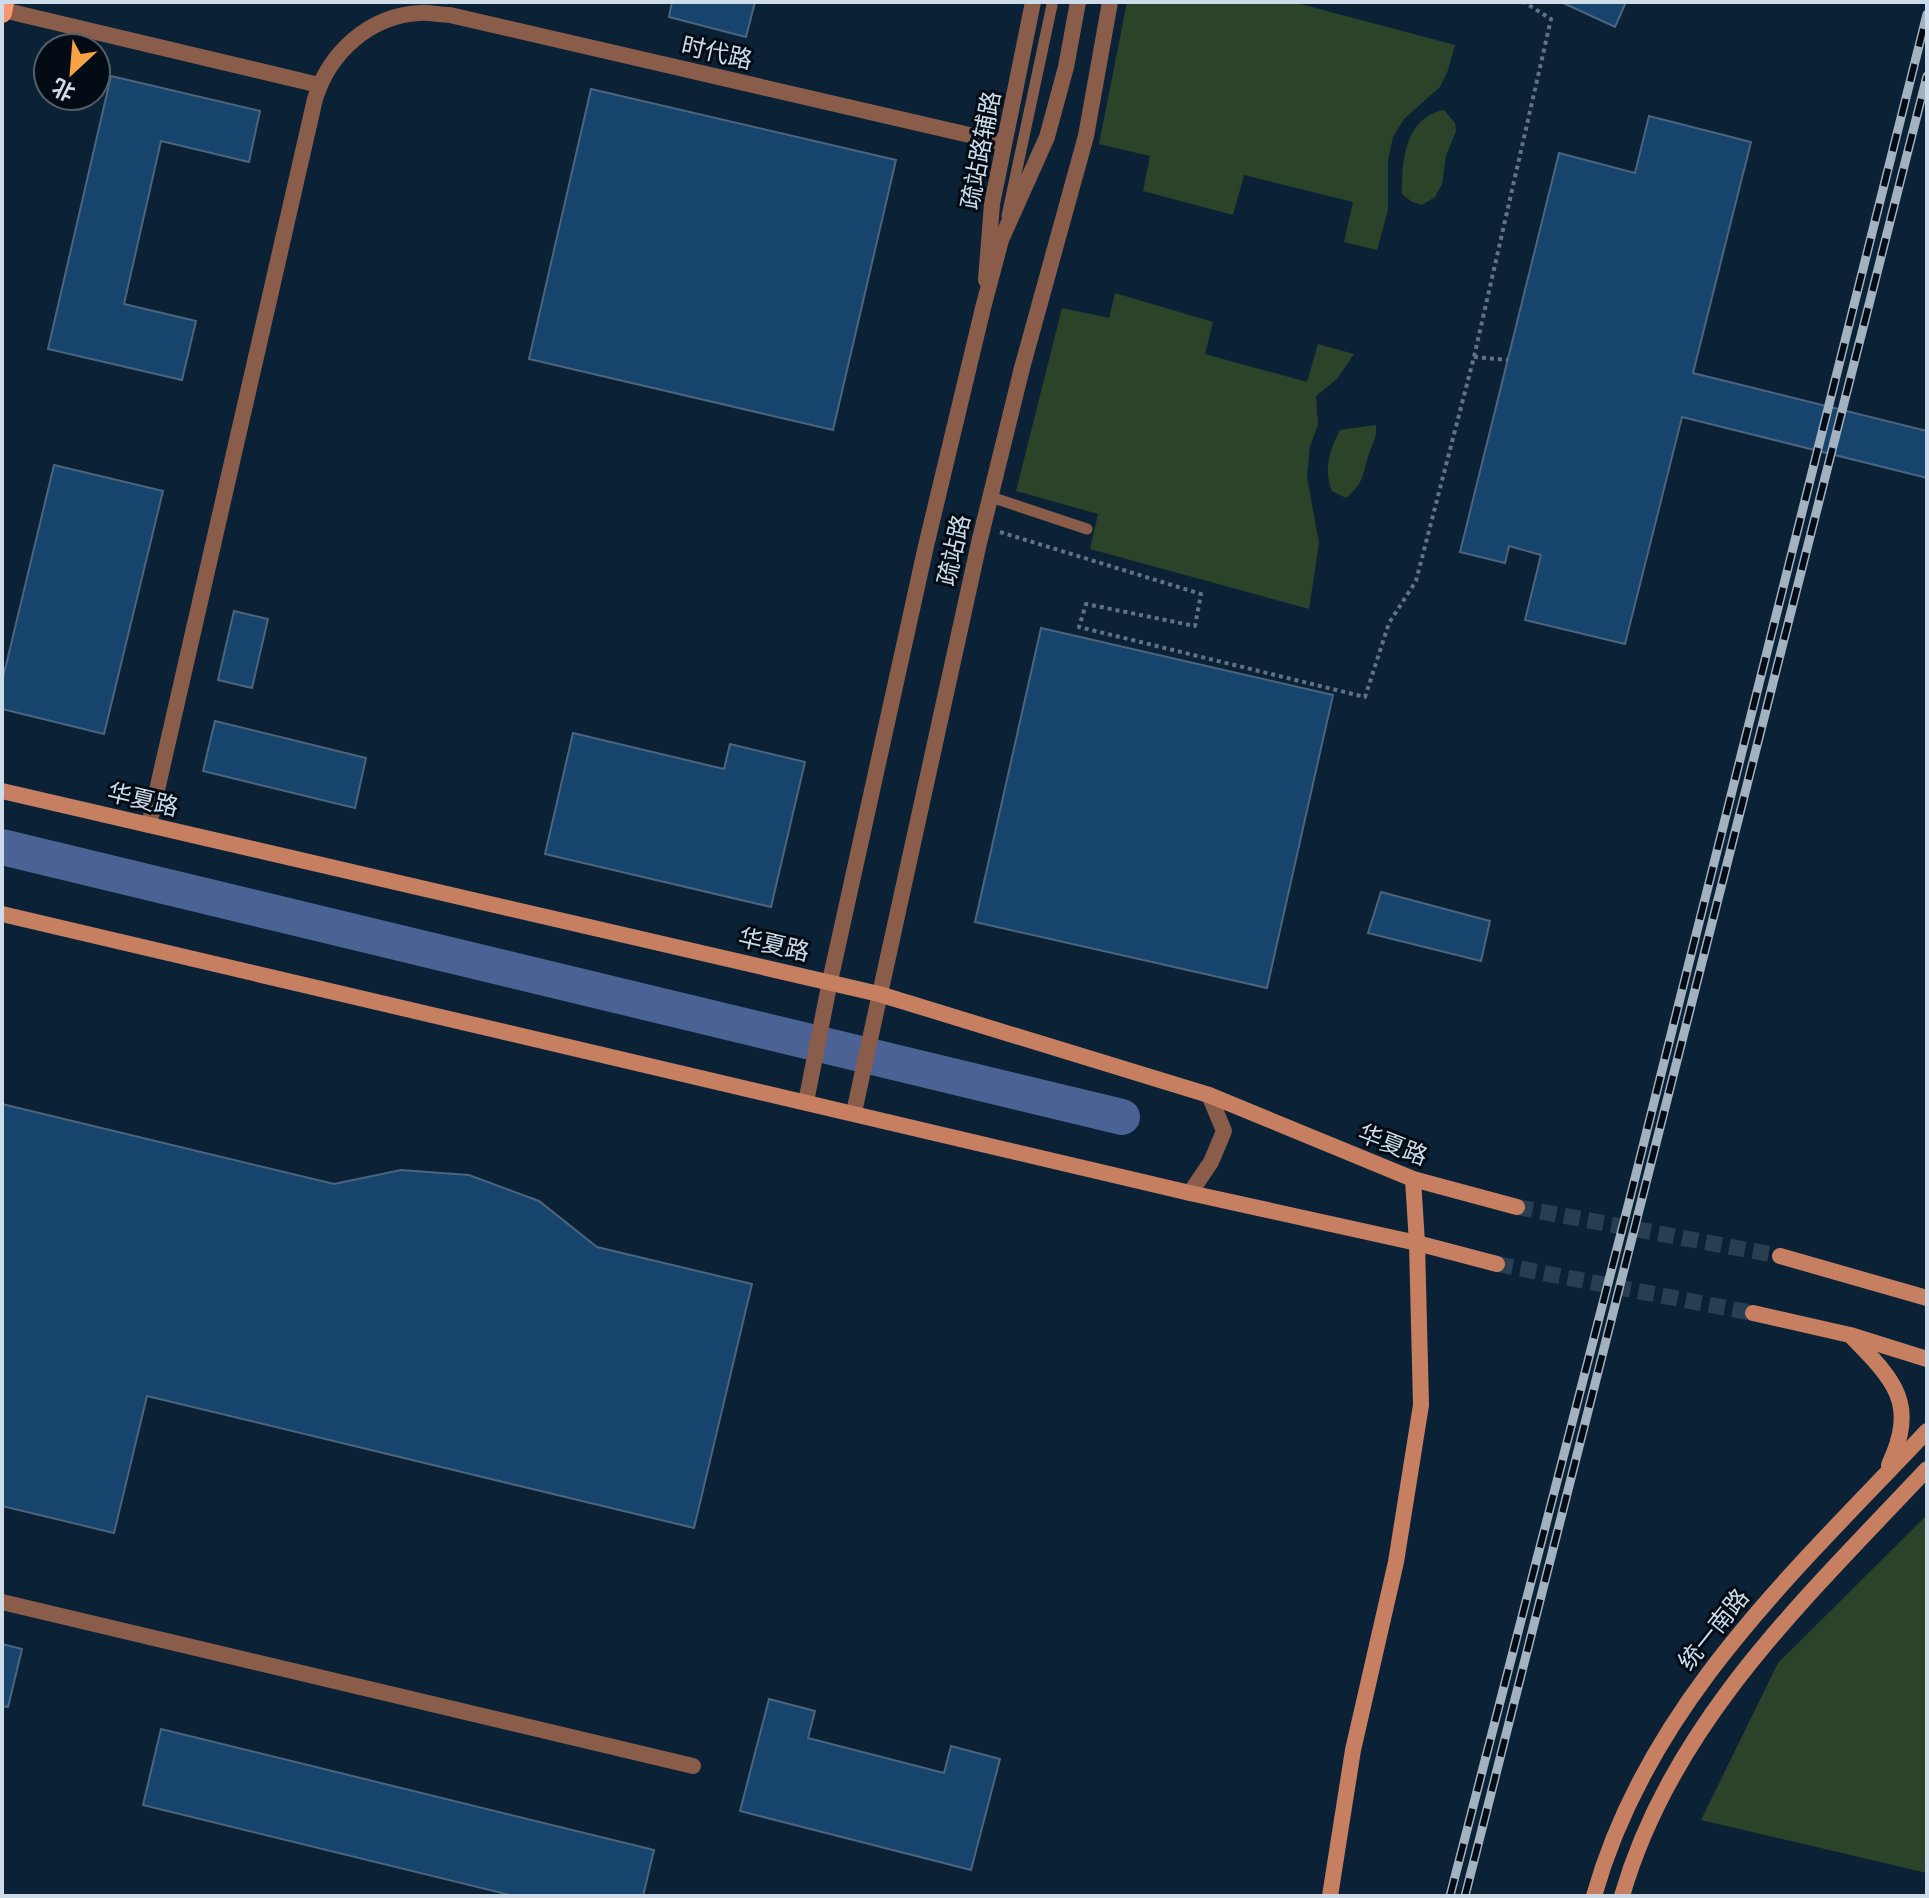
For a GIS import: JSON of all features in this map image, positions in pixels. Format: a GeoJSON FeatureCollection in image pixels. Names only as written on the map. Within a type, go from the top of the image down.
{"type":"FeatureCollection","features":[{"type":"Feature","properties":{"kind":"main road"},"geometry":{"type":"LineString","coordinates":[[2,11],[4,2]]}},
{"type":"Feature","properties":{"kind":"main road","name":"华夏路"},"geometry":{"type":"LineString","coordinates":[[2,791],[879,994],[1209,1095],[1413,1179],[1517,1207]]}},
{"type":"Feature","properties":{"kind":"main road"},"geometry":{"type":"LineString","coordinates":[[2,914],[1497,1264]]}},
{"type":"Feature","properties":{"kind":"main road"},"geometry":{"type":"LineString","coordinates":[[1330,1896],[1353,1750],[1396,1562],[1421,1405],[1413,1179]]}},
{"type":"Feature","properties":{"kind":"main road"},"geometry":{"type":"LineString","coordinates":[[1780,1256],[1927,1298]]}},
{"type":"Feature","properties":{"kind":"main road"},"geometry":{"type":"LineString","coordinates":[[1753,1313],[1850,1335],[1927,1359]]}},
{"type":"Feature","properties":{"kind":"main road"},"geometry":{"type":"LineString","coordinates":[[1850,1335],[1881,1367],[1896,1391],[1902,1410],[1901,1440],[1883,1477]]}},
{"type":"Feature","properties":{"kind":"main road","name":"统一南路"},"geometry":{"type":"LineString","coordinates":[[1594,1896],[1631,1800],[1664,1738],[1708,1671],[1750,1618],[1927,1431]]}},
{"type":"Feature","properties":{"kind":"main road","name":"统一南路"},"geometry":{"type":"LineString","coordinates":[[1622,1896],[1655,1810],[1683,1756],[1730,1685],[1767,1639],[1927,1469]]}},
{"type":"Feature","properties":{"kind":"street","name":"疏站路辅路"},"geometry":{"type":"LineString","coordinates":[[983,308],[992,204],[1033,2]]}},
{"type":"Feature","properties":{"kind":"street","name":"疏站路"},"geometry":{"type":"LineString","coordinates":[[806,1102],[926,546],[983,308],[1001,240],[1047,137],[1066,67],[1078,2]]}},
{"type":"Feature","properties":{"kind":"street","name":"疏站路"},"geometry":{"type":"LineString","coordinates":[[854,1112],[983,527],[1022,368],[1086,136],[1110,2]]}},
{"type":"Feature","properties":{"kind":"street"},"geometry":{"type":"LineString","coordinates":[[149,825],[319,85],[333,59],[346,44],[384,22],[420,7]]}},
{"type":"Feature","properties":{"kind":"street","name":"时代路"},"geometry":{"type":"LineString","coordinates":[[420,7],[1004,143]]}},
{"type":"Feature","properties":{"kind":"street"},"geometry":{"type":"LineString","coordinates":[[2,11],[319,85]]}},
{"type":"Feature","properties":{"kind":"street"},"geometry":{"type":"LineString","coordinates":[[1190,1193],[1211,1162],[1224,1131],[1209,1095]]}},
{"type":"Feature","properties":{"kind":"street"},"geometry":{"type":"LineString","coordinates":[[2,1602],[693,1766]]}},
{"type":"Feature","properties":{"kind":"lane"},"geometry":{"type":"LineString","coordinates":[[1001,240],[1052,5]]}},
{"type":"Feature","properties":{"kind":"lane"},"geometry":{"type":"LineString","coordinates":[[991,497],[1087,529]]}},
{"type":"Feature","properties":{"kind":"path"},"geometry":{"type":"LineString","coordinates":[[983,527],[1201,594],[1195,626],[1086,604],[1079,627],[1365,697],[1389,623],[1416,581],[1474,357],[1551,19],[1524,2]]}},
{"type":"Feature","properties":{"kind":"path"},"geometry":{"type":"LineString","coordinates":[[1474,357],[1508,360]]}},
{"type":"Feature","properties":{"kind":"green space"},"geometry":{"type":"Polygon","coordinates":[[[1127,2],[1293,2],[1455,45],[1440,87],[1404,119],[1393,137],[1388,160],[1388,210],[1377,250],[1344,242],[1353,202],[1244,175],[1233,215],[1143,191],[1150,156],[1099,144],[1127,2]]]}},
{"type":"Feature","properties":{"kind":"green space"},"geometry":{"type":"Polygon","coordinates":[[[1444,110],[1455,123],[1456,131],[1446,156],[1442,184],[1435,197],[1422,205],[1402,194],[1405,155],[1413,132],[1421,122],[1444,110]]]}},
{"type":"Feature","properties":{"kind":"green space"},"geometry":{"type":"Polygon","coordinates":[[[1115,293],[1213,322],[1205,354],[1307,382],[1318,344],[1354,354],[1337,379],[1316,396],[1318,425],[1310,446],[1307,477],[1319,543],[1309,609],[1090,549],[1098,514],[1016,491],[1062,308],[1109,318],[1115,293]]]}},
{"type":"Feature","properties":{"kind":"green space"},"geometry":{"type":"Polygon","coordinates":[[[1376,425],[1375,438],[1357,487],[1346,498],[1332,491],[1328,475],[1329,459],[1340,430],[1376,425]]]}},
{"type":"Feature","properties":{"kind":"green space"},"geometry":{"type":"Polygon","coordinates":[[[1927,1515],[1927,1873],[1701,1820],[1778,1663],[1927,1515]]]}},
{"type":"Feature","properties":{"kind":"building"},"geometry":{"type":"Polygon","coordinates":[[[672,2],[755,2],[746,37],[669,17],[672,2]]]}},
{"type":"Feature","properties":{"kind":"building"},"geometry":{"type":"Polygon","coordinates":[[[1561,2],[1626,2],[1615,27],[1561,2]]]}},
{"type":"Feature","properties":{"kind":"building"},"geometry":{"type":"Polygon","coordinates":[[[112,76],[260,111],[249,162],[161,141],[124,304],[196,321],[182,380],[48,349],[103,112],[112,112],[112,76]]]}},
{"type":"Feature","properties":{"kind":"building"},"geometry":{"type":"Polygon","coordinates":[[[591,89],[896,160],[833,430],[529,359],[591,89]]]}},
{"type":"Feature","properties":{"kind":"building"},"geometry":{"type":"Polygon","coordinates":[[[1649,116],[1751,142],[1693,373],[1927,431],[1927,478],[1682,417],[1625,644],[1525,620],[1541,555],[1509,546],[1505,563],[1460,552],[1559,153],[1635,173],[1649,116]]]}},
{"type":"Feature","properties":{"kind":"building"},"geometry":{"type":"Polygon","coordinates":[[[54,465],[163,491],[104,734],[2,709],[2,682],[54,465]]]}},
{"type":"Feature","properties":{"kind":"building"},"geometry":{"type":"Polygon","coordinates":[[[234,611],[268,619],[252,688],[218,680],[234,611]]]}},
{"type":"Feature","properties":{"kind":"building"},"geometry":{"type":"Polygon","coordinates":[[[1041,628],[1333,695],[1267,988],[975,922],[1041,628]]]}},
{"type":"Feature","properties":{"kind":"building"},"geometry":{"type":"Polygon","coordinates":[[[215,721],[366,758],[355,808],[203,771],[215,721]]]}},
{"type":"Feature","properties":{"kind":"building"},"geometry":{"type":"Polygon","coordinates":[[[573,733],[724,769],[730,744],[805,762],[771,907],[545,854],[573,733]]]}},
{"type":"Feature","properties":{"kind":"building"},"geometry":{"type":"Polygon","coordinates":[[[1381,892],[1490,921],[1481,961],[1368,933],[1381,892]]]}},
{"type":"Feature","properties":{"kind":"building"},"geometry":{"type":"Polygon","coordinates":[[[2,1104],[334,1184],[401,1170],[469,1175],[539,1201],[597,1247],[752,1284],[694,1528],[147,1396],[114,1533],[2,1506],[2,1104]]]}},
{"type":"Feature","properties":{"kind":"building"},"geometry":{"type":"Polygon","coordinates":[[[2,1644],[22,1649],[8,1707],[2,1706],[2,1644]]]}},
{"type":"Feature","properties":{"kind":"building"},"geometry":{"type":"Polygon","coordinates":[[[769,1699],[815,1711],[808,1738],[944,1773],[951,1746],[1000,1759],[971,1870],[740,1811],[769,1699]]]}},
{"type":"Feature","properties":{"kind":"building"},"geometry":{"type":"Polygon","coordinates":[[[161,1729],[654,1850],[643,1896],[514,1896],[143,1805],[161,1729]]]}},
{"type":"Feature","properties":{"kind":"waterway"},"geometry":{"type":"LineString","coordinates":[[2,847],[1122,1117]]}},
{"type":"Feature","properties":{"kind":"tunnel"},"geometry":{"type":"LineString","coordinates":[[1517,1207],[1780,1256]]}},
{"type":"Feature","properties":{"kind":"tunnel"},"geometry":{"type":"LineString","coordinates":[[1497,1264],[1753,1313]]}},
{"type":"Feature","properties":{"kind":"railway"},"geometry":{"type":"LineString","coordinates":[[1450,1896],[1629,1202],[1927,14]]}},
{"type":"Feature","properties":{"kind":"railway"},"geometry":{"type":"LineString","coordinates":[[1465,1896],[1927,76]]}}]}
